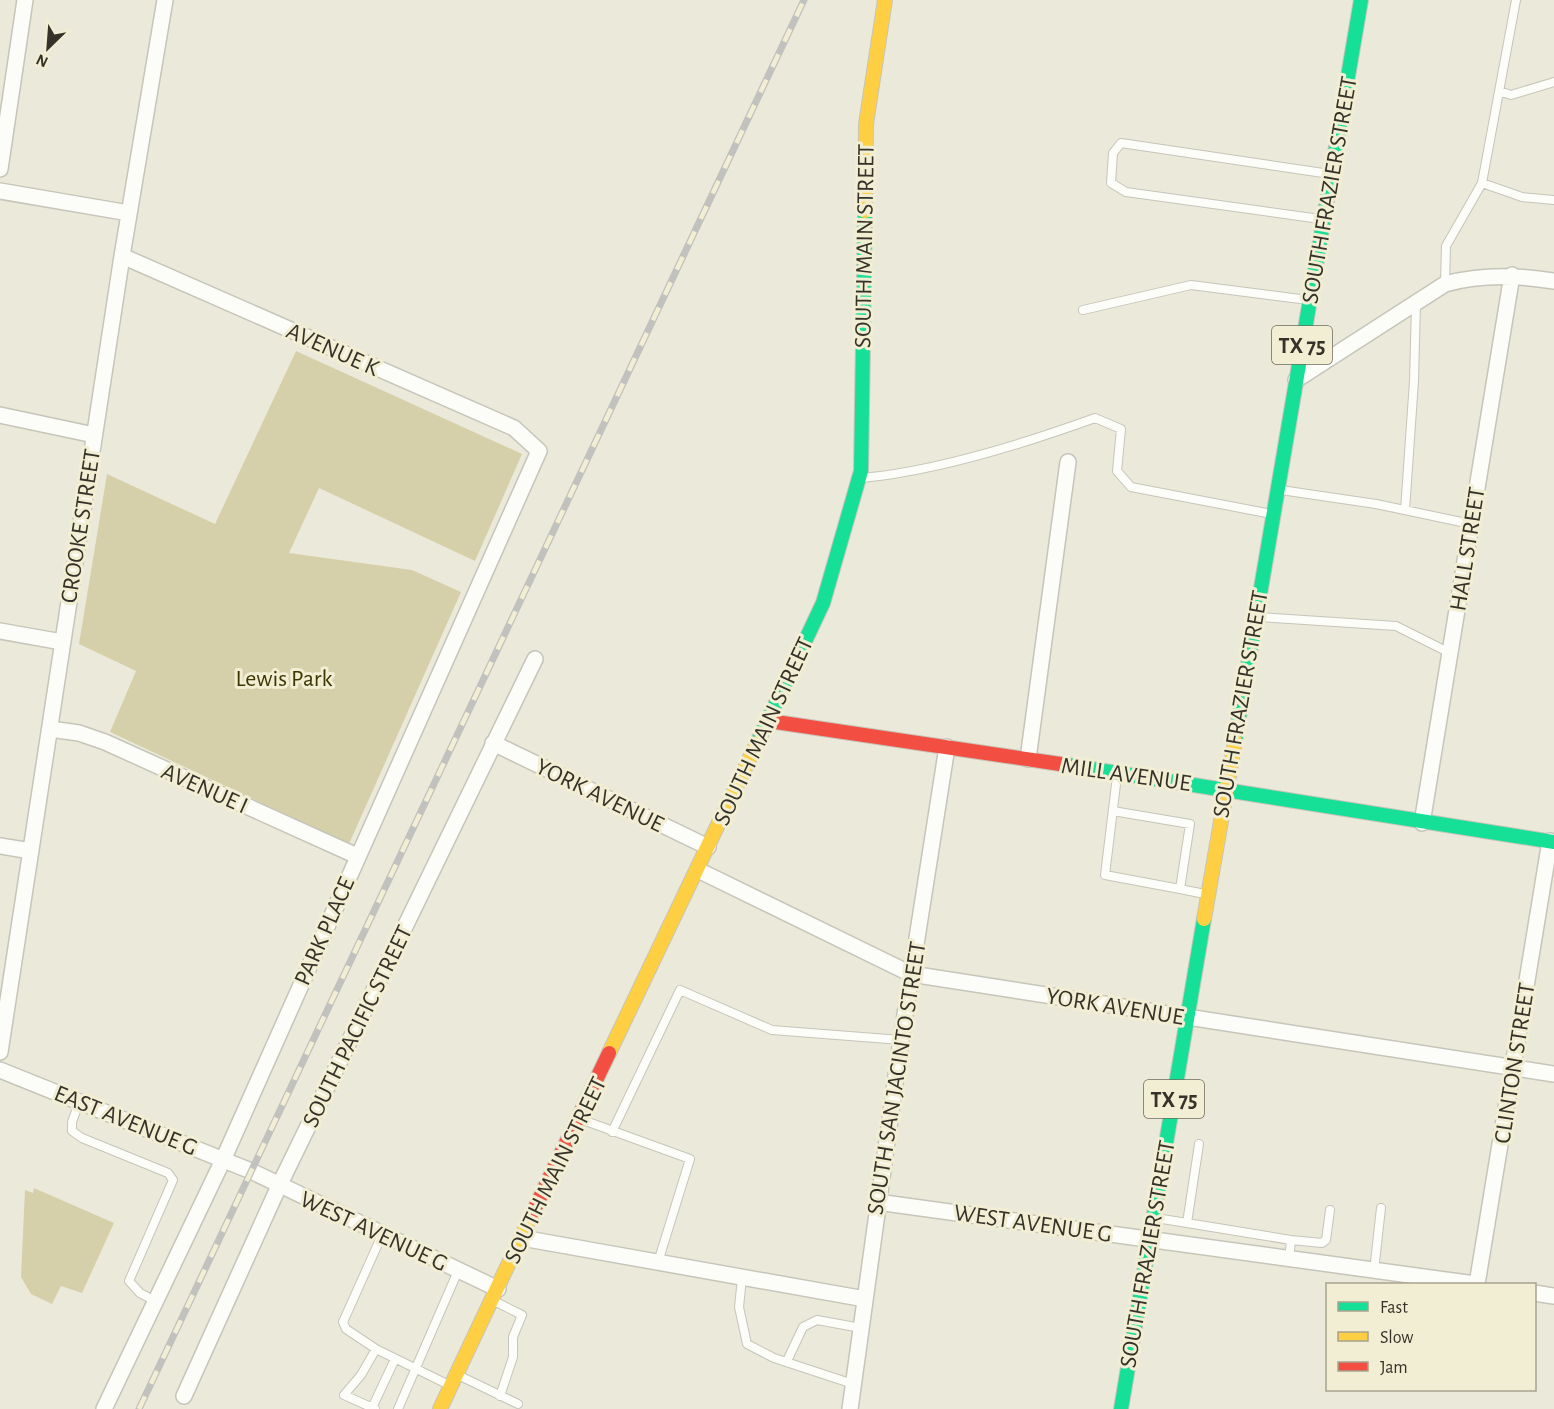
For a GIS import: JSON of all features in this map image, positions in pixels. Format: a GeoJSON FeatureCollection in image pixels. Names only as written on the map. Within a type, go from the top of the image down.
{"type":"FeatureCollection","features":[{"type":"Feature","properties":{"kind":"street"},"geometry":{"type":"LineString","coordinates":[[0,169],[25,0]]}},
{"type":"Feature","properties":{"kind":"street","name":"CROOKE STREET"},"geometry":{"type":"LineString","coordinates":[[0,1052],[122,256],[165,0]]}},
{"type":"Feature","properties":{"kind":"street","name":"SOUTH MAIN STREET"},"geometry":{"type":"LineString","coordinates":[[440,1409],[769,721],[823,603],[860,478],[866,124],[885,0]]}},
{"type":"Feature","properties":{"kind":"street","name":"SOUTH FRAZIER STREET"},"geometry":{"type":"LineString","coordinates":[[1119,1408],[1189,1018],[1225,788],[1361,0]]}},
{"type":"Feature","properties":{"kind":"street"},"geometry":{"type":"LineString","coordinates":[[0,191],[129,213]]}},
{"type":"Feature","properties":{"kind":"street","name":"AVENUE K"},"geometry":{"type":"LineString","coordinates":[[122,256],[514,428],[539,451]]}},
{"type":"Feature","properties":{"kind":"street"},"geometry":{"type":"LineString","coordinates":[[1296,380],[1445,284],[1464,279],[1512,276],[1554,281]]}},
{"type":"Feature","properties":{"kind":"street","name":"HALL STREET"},"geometry":{"type":"LineString","coordinates":[[1422,823],[1512,276]]}},
{"type":"Feature","properties":{"kind":"street"},"geometry":{"type":"LineString","coordinates":[[0,416],[94,435]]}},
{"type":"Feature","properties":{"kind":"street","name":"PARK PLACE"},"geometry":{"type":"LineString","coordinates":[[104,1409],[223,1160],[539,451]]}},
{"type":"Feature","properties":{"kind":"street"},"geometry":{"type":"LineString","coordinates":[[1028,759],[1068,462]]}},
{"type":"Feature","properties":{"kind":"street"},"geometry":{"type":"LineString","coordinates":[[0,632],[62,642]]}},
{"type":"Feature","properties":{"kind":"street","name":"SOUTH PACIFIC STREET"},"geometry":{"type":"LineString","coordinates":[[184,1396],[279,1186],[535,659]]}},
{"type":"Feature","properties":{"kind":"street","name":"MILL AVENUE"},"geometry":{"type":"LineString","coordinates":[[769,721],[1225,788],[1422,823],[1552,841]]}},
{"type":"Feature","properties":{"kind":"street","name":"AVENUE I"},"geometry":{"type":"LineString","coordinates":[[50,729],[79,733],[105,742],[357,856]]}},
{"type":"Feature","properties":{"kind":"street","name":"YORK AVENUE"},"geometry":{"type":"LineString","coordinates":[[493,743],[708,847]]}},
{"type":"Feature","properties":{"kind":"street","name":"SOUTH SAN JACINTO STREET"},"geometry":{"type":"LineString","coordinates":[[850,1409],[877,1202],[947,747]]}},
{"type":"Feature","properties":{"kind":"street","name":"CLINTON STREET"},"geometry":{"type":"LineString","coordinates":[[1476,1283],[1552,841]]}},
{"type":"Feature","properties":{"kind":"street"},"geometry":{"type":"LineString","coordinates":[[0,846],[31,851]]}},
{"type":"Feature","properties":{"kind":"street","name":"YORK AVENUE"},"geometry":{"type":"LineString","coordinates":[[698,870],[911,974],[1554,1074]]}},
{"type":"Feature","properties":{"kind":"street","name":"EAST AVENUE G"},"geometry":{"type":"LineString","coordinates":[[0,1070],[80,1100],[251,1171]]}},
{"type":"Feature","properties":{"kind":"street","name":"WEST AVENUE G"},"geometry":{"type":"LineString","coordinates":[[251,1171],[458,1271],[495,1295]]}},
{"type":"Feature","properties":{"kind":"street","name":"WEST AVENUE G"},"geometry":{"type":"LineString","coordinates":[[877,1202],[1374,1272],[1468,1283]]}},
{"type":"Feature","properties":{"kind":"street"},"geometry":{"type":"LineString","coordinates":[[522,1238],[865,1299]]}},
{"type":"Feature","properties":{"kind":"street"},"geometry":{"type":"LineString","coordinates":[[1536,1293],[1554,1296]]}},
{"type":"Feature","properties":{"kind":"lane"},"geometry":{"type":"LineString","coordinates":[[1445,284],[1446,246],[1482,183],[1516,0]]}},
{"type":"Feature","properties":{"kind":"lane"},"geometry":{"type":"LineString","coordinates":[[1499,91],[1511,94],[1554,82]]}},
{"type":"Feature","properties":{"kind":"lane"},"geometry":{"type":"LineString","coordinates":[[1323,220],[1126,192],[1111,183],[1113,153],[1121,143],[1331,175]]}},
{"type":"Feature","properties":{"kind":"lane"},"geometry":{"type":"LineString","coordinates":[[1482,183],[1522,197],[1554,200]]}},
{"type":"Feature","properties":{"kind":"lane"},"geometry":{"type":"LineString","coordinates":[[1083,310],[1191,285],[1310,300]]}},
{"type":"Feature","properties":{"kind":"lane"},"geometry":{"type":"LineString","coordinates":[[1405,510],[1420,299]]}},
{"type":"Feature","properties":{"kind":"lane"},"geometry":{"type":"LineString","coordinates":[[860,478],[900,475],[1051,434],[1095,418],[1121,429],[1117,471],[1131,487],[1273,514]]}},
{"type":"Feature","properties":{"kind":"lane"},"geometry":{"type":"LineString","coordinates":[[1277,490],[1405,510],[1471,524]]}},
{"type":"Feature","properties":{"kind":"lane"},"geometry":{"type":"LineString","coordinates":[[1256,617],[1396,626],[1450,652]]}},
{"type":"Feature","properties":{"kind":"lane"},"geometry":{"type":"LineString","coordinates":[[1118,774],[1105,875],[1208,895]]}},
{"type":"Feature","properties":{"kind":"lane"},"geometry":{"type":"LineString","coordinates":[[1113,811],[1190,824],[1180,889]]}},
{"type":"Feature","properties":{"kind":"lane"},"geometry":{"type":"LineString","coordinates":[[612,1132],[680,990],[772,1030],[901,1040]]}},
{"type":"Feature","properties":{"kind":"lane"},"geometry":{"type":"LineString","coordinates":[[80,1100],[72,1122],[72,1131],[82,1138],[168,1173],[172,1180],[129,1281],[140,1293],[155,1301]]}},
{"type":"Feature","properties":{"kind":"lane"},"geometry":{"type":"LineString","coordinates":[[579,1119],[690,1159],[657,1263]]}},
{"type":"Feature","properties":{"kind":"lane"},"geometry":{"type":"LineString","coordinates":[[1187,1223],[1198,1144]]}},
{"type":"Feature","properties":{"kind":"lane"},"geometry":{"type":"LineString","coordinates":[[1374,1272],[1381,1208]]}},
{"type":"Feature","properties":{"kind":"lane"},"geometry":{"type":"LineString","coordinates":[[1152,1217],[1322,1243],[1326,1240],[1330,1210]]}},
{"type":"Feature","properties":{"kind":"lane"},"geometry":{"type":"LineString","coordinates":[[382,1235],[343,1322],[346,1329],[395,1359],[518,1404]]}},
{"type":"Feature","properties":{"kind":"lane"},"geometry":{"type":"LineString","coordinates":[[1289,1260],[1291,1240]]}},
{"type":"Feature","properties":{"kind":"lane"},"geometry":{"type":"LineString","coordinates":[[398,1409],[458,1271]]}},
{"type":"Feature","properties":{"kind":"lane"},"geometry":{"type":"LineString","coordinates":[[742,1278],[739,1307],[747,1344],[787,1361],[854,1384]]}},
{"type":"Feature","properties":{"kind":"lane"},"geometry":{"type":"LineString","coordinates":[[495,1295],[522,1316],[513,1337],[511,1364],[500,1396]]}},
{"type":"Feature","properties":{"kind":"lane"},"geometry":{"type":"LineString","coordinates":[[787,1361],[804,1327],[817,1320],[861,1328]]}},
{"type":"Feature","properties":{"kind":"lane"},"geometry":{"type":"LineString","coordinates":[[376,1349],[361,1375],[344,1395],[374,1408],[395,1359]]}},
{"type":"Feature","properties":{"kind":"green space","name":"Lewis Park"},"geometry":{"type":"Polygon","coordinates":[[[296,351],[522,454],[475,561],[319,488],[289,553],[412,570],[461,592],[349,844],[110,732],[136,671],[79,644],[107,474],[215,524],[296,351]]]}},
{"type":"Feature","properties":{"kind":"green space"},"geometry":{"type":"Polygon","coordinates":[[[34,1188],[114,1223],[82,1293],[61,1286],[52,1304],[31,1294],[21,1277],[25,1190],[33,1193],[34,1188]]]}},
{"type":"Feature","properties":{"kind":"railway"},"geometry":{"type":"LineString","coordinates":[[139,1409],[804,0]]}},
{"type":"Feature","properties":{"kind":"traffic: fast"},"geometry":{"type":"LineString","coordinates":[[1235,741],[1361,0]]}},
{"type":"Feature","properties":{"kind":"traffic: fast"},"geometry":{"type":"LineString","coordinates":[[757,743],[823,603],[861,471],[865,211]]}},
{"type":"Feature","properties":{"kind":"traffic: fast"},"geometry":{"type":"LineString","coordinates":[[1067,765],[1554,842]]}},
{"type":"Feature","properties":{"kind":"traffic: fast"},"geometry":{"type":"LineString","coordinates":[[1121,1409],[1204,919]]}},
{"type":"Feature","properties":{"kind":"traffic: slow"},"geometry":{"type":"LineString","coordinates":[[865,211],[866,124],[885,0]]}},
{"type":"Feature","properties":{"kind":"traffic: slow"},"geometry":{"type":"LineString","coordinates":[[1204,919],[1235,741]]}},
{"type":"Feature","properties":{"kind":"traffic: slow"},"geometry":{"type":"LineString","coordinates":[[609,1053],[757,743]]}},
{"type":"Feature","properties":{"kind":"traffic: slow"},"geometry":{"type":"LineString","coordinates":[[440,1409],[533,1212]]}},
{"type":"Feature","properties":{"kind":"traffic: jam"},"geometry":{"type":"LineString","coordinates":[[769,721],[1067,765]]}},
{"type":"Feature","properties":{"kind":"traffic: jam"},"geometry":{"type":"LineString","coordinates":[[533,1212],[609,1053]]}}]}
